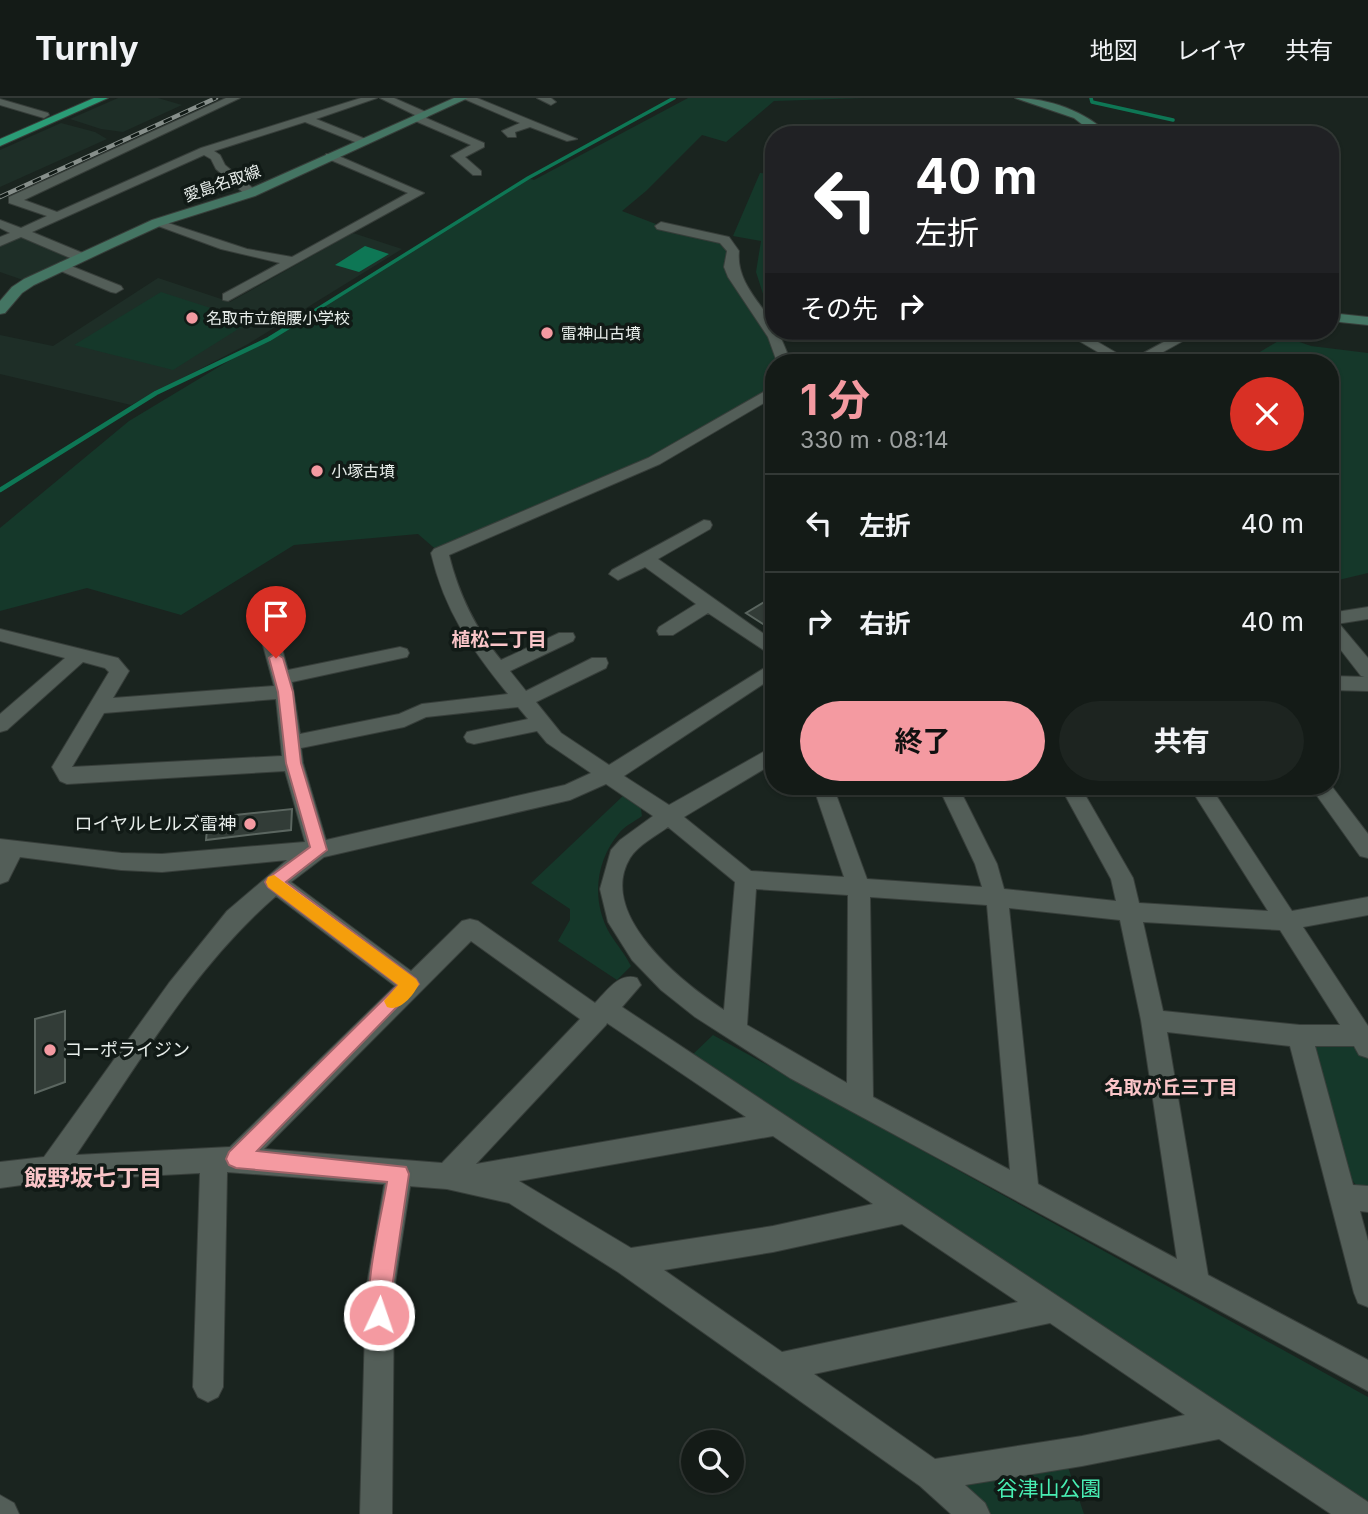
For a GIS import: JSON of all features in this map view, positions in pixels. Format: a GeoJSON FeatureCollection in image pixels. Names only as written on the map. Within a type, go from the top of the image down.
{"type":"FeatureCollection","features":[{"type":"Feature","properties":{"kind":"highway"},"geometry":{"type":"LineString","coordinates":[[0,134],[85,98]]}},
{"type":"Feature","properties":{"kind":"highway"},"geometry":{"type":"LineString","coordinates":[[0,143],[103,98]]}},
{"type":"Feature","properties":{"kind":"main road","name":"愛島名取線"},"geometry":{"type":"LineString","coordinates":[[0,310],[17,290],[80,257],[156,223],[251,194],[330,156],[465,98]]}},
{"type":"Feature","properties":{"kind":"main road"},"geometry":{"type":"LineString","coordinates":[[1020,98],[1078,116],[1092,126]]}},
{"type":"Feature","properties":{"kind":"main road"},"geometry":{"type":"LineString","coordinates":[[1339,318],[1368,321]]}},
{"type":"Feature","properties":{"kind":"street"},"geometry":{"type":"LineString","coordinates":[[57,216],[13,200],[235,98]]}},
{"type":"Feature","properties":{"kind":"street"},"geometry":{"type":"LineString","coordinates":[[328,98],[351,104]]}},
{"type":"Feature","properties":{"kind":"street"},"geometry":{"type":"LineString","coordinates":[[0,242],[205,150],[372,98]]}},
{"type":"Feature","properties":{"kind":"street"},"geometry":{"type":"LineString","coordinates":[[385,98],[480,145],[457,156],[477,173]]}},
{"type":"Feature","properties":{"kind":"street"},"geometry":{"type":"LineString","coordinates":[[465,98],[571,139]]}},
{"type":"Feature","properties":{"kind":"street"},"geometry":{"type":"LineString","coordinates":[[0,102],[44,115]]}},
{"type":"Feature","properties":{"kind":"street"},"geometry":{"type":"LineString","coordinates":[[304,118],[364,142]]}},
{"type":"Feature","properties":{"kind":"street"},"geometry":{"type":"LineString","coordinates":[[512,135],[508,131],[530,123]]}},
{"type":"Feature","properties":{"kind":"street"},"geometry":{"type":"LineString","coordinates":[[205,150],[216,157],[220,167],[251,194]]}},
{"type":"Feature","properties":{"kind":"street"},"geometry":{"type":"LineString","coordinates":[[228,298],[418,193],[330,156]]}},
{"type":"Feature","properties":{"kind":"street"},"geometry":{"type":"LineString","coordinates":[[156,223],[245,252],[275,260],[295,261]]}},
{"type":"Feature","properties":{"kind":"street"},"geometry":{"type":"LineString","coordinates":[[0,224],[80,257]]}},
{"type":"Feature","properties":{"kind":"street"},"geometry":{"type":"LineString","coordinates":[[661,226],[724,240],[733,251],[731,267],[735,277],[765,322]]}},
{"type":"Feature","properties":{"kind":"street"},"geometry":{"type":"LineString","coordinates":[[61,266],[116,289]]}},
{"type":"Feature","properties":{"kind":"street"},"geometry":{"type":"LineString","coordinates":[[1085,340],[1111,354]]}},
{"type":"Feature","properties":{"kind":"street"},"geometry":{"type":"LineString","coordinates":[[1149,354],[1176,340]]}},
{"type":"Feature","properties":{"kind":"street"},"geometry":{"type":"LineString","coordinates":[[765,395],[653,461],[440,553],[446,583],[459,613],[498,669],[554,738],[670,817],[746,879],[995,897],[1131,912],[1286,921],[1368,906]]}},
{"type":"Feature","properties":{"kind":"street"},"geometry":{"type":"LineString","coordinates":[[618,574],[704,525]]}},
{"type":"Feature","properties":{"kind":"street"},"geometry":{"type":"LineString","coordinates":[[646,559],[765,644]]}},
{"type":"Feature","properties":{"kind":"street"},"geometry":{"type":"LineString","coordinates":[[666,631],[709,604]]}},
{"type":"Feature","properties":{"kind":"street"},"geometry":{"type":"LineString","coordinates":[[1339,619],[1368,613]]}},
{"type":"Feature","properties":{"kind":"street"},"geometry":{"type":"LineString","coordinates":[[1339,633],[1368,671]]}},
{"type":"Feature","properties":{"kind":"street"},"geometry":{"type":"LineString","coordinates":[[0,635],[77,657],[111,663],[119,671],[62,767],[67,776],[292,753],[404,720],[422,711],[467,704],[524,701],[599,663]]}},
{"type":"Feature","properties":{"kind":"street"},"geometry":{"type":"LineString","coordinates":[[498,669],[566,637]]}},
{"type":"Feature","properties":{"kind":"street"},"geometry":{"type":"LineString","coordinates":[[270,638],[283,685],[292,753],[318,850]]}},
{"type":"Feature","properties":{"kind":"street"},"geometry":{"type":"LineString","coordinates":[[100,706],[283,685],[400,653]]}},
{"type":"Feature","properties":{"kind":"street"},"geometry":{"type":"LineString","coordinates":[[0,724],[77,657]]}},
{"type":"Feature","properties":{"kind":"street"},"geometry":{"type":"LineString","coordinates":[[0,875],[7,847],[97,859],[161,863],[318,850],[570,792],[624,767],[765,674]]}},
{"type":"Feature","properties":{"kind":"street"},"geometry":{"type":"LineString","coordinates":[[1339,683],[1368,684]]}},
{"type":"Feature","properties":{"kind":"street"},"geometry":{"type":"LineString","coordinates":[[474,737],[542,723]]}},
{"type":"Feature","properties":{"kind":"street"},"geometry":{"type":"LineString","coordinates":[[765,759],[670,817],[619,854],[611,880],[612,908],[628,941],[650,965],[734,1031],[799,1070],[1368,1376]]}},
{"type":"Feature","properties":{"kind":"street"},"geometry":{"type":"LineString","coordinates":[[826,795],[859,888],[860,1101]]}},
{"type":"Feature","properties":{"kind":"street"},"geometry":{"type":"LineString","coordinates":[[952,795],[986,864],[995,897],[1025,1191]]}},
{"type":"Feature","properties":{"kind":"street"},"geometry":{"type":"LineString","coordinates":[[1075,795],[1122,878],[1131,912],[1153,1020],[1195,1282]]}},
{"type":"Feature","properties":{"kind":"street"},"geometry":{"type":"LineString","coordinates":[[1205,795],[1364,1041]]}},
{"type":"Feature","properties":{"kind":"street"},"geometry":{"type":"LineString","coordinates":[[1327,795],[1368,850]]}},
{"type":"Feature","properties":{"kind":"street"},"geometry":{"type":"LineString","coordinates":[[51,1169],[177,990],[235,918],[274,882],[318,850]]}},
{"type":"Feature","properties":{"kind":"street"},"geometry":{"type":"LineString","coordinates":[[734,1031],[746,879]]}},
{"type":"Feature","properties":{"kind":"street"},"geometry":{"type":"LineString","coordinates":[[274,882],[410,984]]}},
{"type":"Feature","properties":{"kind":"street"},"geometry":{"type":"LineString","coordinates":[[208,1387],[225,1159],[470,928],[776,1124],[1358,1514]]}},
{"type":"Feature","properties":{"kind":"street"},"geometry":{"type":"LineString","coordinates":[[456,1177],[629,985]]}},
{"type":"Feature","properties":{"kind":"street"},"geometry":{"type":"LineString","coordinates":[[1153,1020],[1364,1041]]}},
{"type":"Feature","properties":{"kind":"street"},"geometry":{"type":"LineString","coordinates":[[1300,1036],[1368,1293]]}},
{"type":"Feature","properties":{"kind":"street"},"geometry":{"type":"LineString","coordinates":[[456,1177],[776,1124]]}},
{"type":"Feature","properties":{"kind":"street"},"geometry":{"type":"LineString","coordinates":[[0,1175],[51,1169],[225,1159],[456,1177],[516,1192],[628,1262],[779,1367],[931,1475],[974,1514]]}},
{"type":"Feature","properties":{"kind":"street"},"geometry":{"type":"LineString","coordinates":[[376,1514],[380,1290],[399,1174]]}},
{"type":"Feature","properties":{"kind":"street"},"geometry":{"type":"LineString","coordinates":[[1341,1197],[1368,1199]]}},
{"type":"Feature","properties":{"kind":"street"},"geometry":{"type":"LineString","coordinates":[[628,1262],[773,1239],[905,1210]]}},
{"type":"Feature","properties":{"kind":"street"},"geometry":{"type":"LineString","coordinates":[[779,1367],[1051,1309]]}},
{"type":"Feature","properties":{"kind":"street"},"geometry":{"type":"LineString","coordinates":[[931,1475],[1082,1451],[1222,1423]]}},
{"type":"Feature","properties":{"kind":"shaded area"},"geometry":{"type":"Polygon","coordinates":[[[118,98],[158,98],[182,105],[123,132],[101,129],[70,119],[118,98]]]}},
{"type":"Feature","properties":{"kind":"shaded area"},"geometry":{"type":"Polygon","coordinates":[[[61,123],[95,132],[107,139],[0,187],[0,150],[61,123]]]}},
{"type":"Feature","properties":{"kind":"shaded area","name":"名取市立館腰小学校"},"geometry":{"type":"Polygon","coordinates":[[[353,233],[402,249],[248,344],[131,405],[0,374],[0,335],[53,346],[158,278],[230,302],[353,233]]]}},
{"type":"Feature","properties":{"kind":"shaded area"},"geometry":{"type":"Polygon","coordinates":[[[19,237],[70,257],[23,280],[0,272],[0,245],[19,237]]]}},
{"type":"Feature","properties":{"kind":"shaded area"},"geometry":{"type":"Polygon","coordinates":[[[365,246],[389,254],[359,272],[335,265],[365,246]]]}},
{"type":"Feature","properties":{"kind":"green space"},"geometry":{"type":"Polygon","coordinates":[[[688,98],[864,98],[774,101],[726,142],[702,135],[622,211],[661,226],[724,240],[735,277],[765,329],[765,340],[771,340],[779,354],[765,354],[763,398],[653,461],[440,553],[418,534],[294,545],[181,615],[87,588],[0,611],[0,528],[129,421],[528,178],[534,180],[688,98]]]}},
{"type":"Feature","properties":{"kind":"green space"},"geometry":{"type":"Polygon","coordinates":[[[760,173],[765,173],[765,300],[756,272],[761,241],[733,236],[760,173]]]}},
{"type":"Feature","properties":{"kind":"green space"},"geometry":{"type":"Polygon","coordinates":[[[161,292],[251,321],[173,370],[74,345],[161,292]]]}},
{"type":"Feature","properties":{"kind":"green space"},"geometry":{"type":"Polygon","coordinates":[[[1280,340],[1368,353],[1368,573],[1339,580],[1339,354],[1256,354],[1280,340]]]}},
{"type":"Feature","properties":{"kind":"green space"},"geometry":{"type":"Polygon","coordinates":[[[624,795],[640,803],[642,816],[622,830],[612,843],[605,856],[598,882],[604,921],[631,966],[617,980],[558,941],[570,920],[570,909],[531,883],[624,795]]]}},
{"type":"Feature","properties":{"kind":"green space"},"geometry":{"type":"Polygon","coordinates":[[[713,1035],[1368,1397],[1368,1509],[689,1058],[713,1035]]]}},
{"type":"Feature","properties":{"kind":"green space"},"geometry":{"type":"Polygon","coordinates":[[[1314,1043],[1351,1046],[1368,1059],[1368,1189],[1356,1185],[1346,1173],[1314,1043]]]}},
{"type":"Feature","properties":{"kind":"green space","name":"谷津山公園"},"geometry":{"type":"Polygon","coordinates":[[[1066,1461],[1084,1514],[985,1514],[950,1478],[1066,1461]]]}},
{"type":"Feature","properties":{"kind":"building"},"geometry":{"type":"Polygon","coordinates":[[[765,602],[765,625],[746,613],[765,602]]]}},
{"type":"Feature","properties":{"kind":"building","name":"ロイヤルヒルズ雷神"},"geometry":{"type":"Polygon","coordinates":[[[292,809],[291,830],[206,840],[208,818],[292,809]]]}},
{"type":"Feature","properties":{"kind":"building","name":"コーポライジン"},"geometry":{"type":"Polygon","coordinates":[[[65,1011],[65,1082],[35,1093],[35,1019],[65,1011]]]}},
{"type":"Feature","properties":{"kind":"waterway"},"geometry":{"type":"LineString","coordinates":[[292,325],[528,178],[674,98]]}},
{"type":"Feature","properties":{"kind":"waterway"},"geometry":{"type":"LineString","coordinates":[[1091,98],[1092,102],[1173,120]]}},
{"type":"Feature","properties":{"kind":"waterway"},"geometry":{"type":"LineString","coordinates":[[0,490],[156,393],[269,339],[295,323]]}},
{"type":"Feature","properties":{"kind":"railway"},"geometry":{"type":"LineString","coordinates":[[0,197],[216,98]]}},
{"type":"Feature","properties":{"kind":"slow traffic"},"geometry":{"type":"LineString","coordinates":[[274,882],[410,984],[393,1001]]}},
{"type":"Feature","properties":{"kind":"place","name":"名取市立館腰小学校"},"geometry":{"type":"Point","coordinates":[192,318]}},
{"type":"Feature","properties":{"kind":"place","name":"雷神山古墳"},"geometry":{"type":"Point","coordinates":[547,333]}},
{"type":"Feature","properties":{"kind":"place","name":"小塚古墳"},"geometry":{"type":"Point","coordinates":[317,471]}},
{"type":"Feature","properties":{"kind":"place","name":"ロイヤルヒルズ雷神"},"geometry":{"type":"Point","coordinates":[250,824]}},
{"type":"Feature","properties":{"kind":"place","name":"コーポライジン"},"geometry":{"type":"Point","coordinates":[50,1050]}},
{"type":"Feature","properties":{"kind":"district","name":"植松二丁目"},"geometry":{"type":"Point","coordinates":[499,639]}},
{"type":"Feature","properties":{"kind":"district","name":"名取が丘三丁目"},"geometry":{"type":"Point","coordinates":[1171,1087]}},
{"type":"Feature","properties":{"kind":"district","name":"飯野坂七丁目"},"geometry":{"type":"Point","coordinates":[93,1178]}},
{"type":"Feature","properties":{"kind":"route"},"geometry":{"type":"LineString","coordinates":[[276,658],[285,692],[293,763],[318,850],[274,882],[410,984],[236,1159],[399,1174],[380,1290],[379,1315]]}}]}
